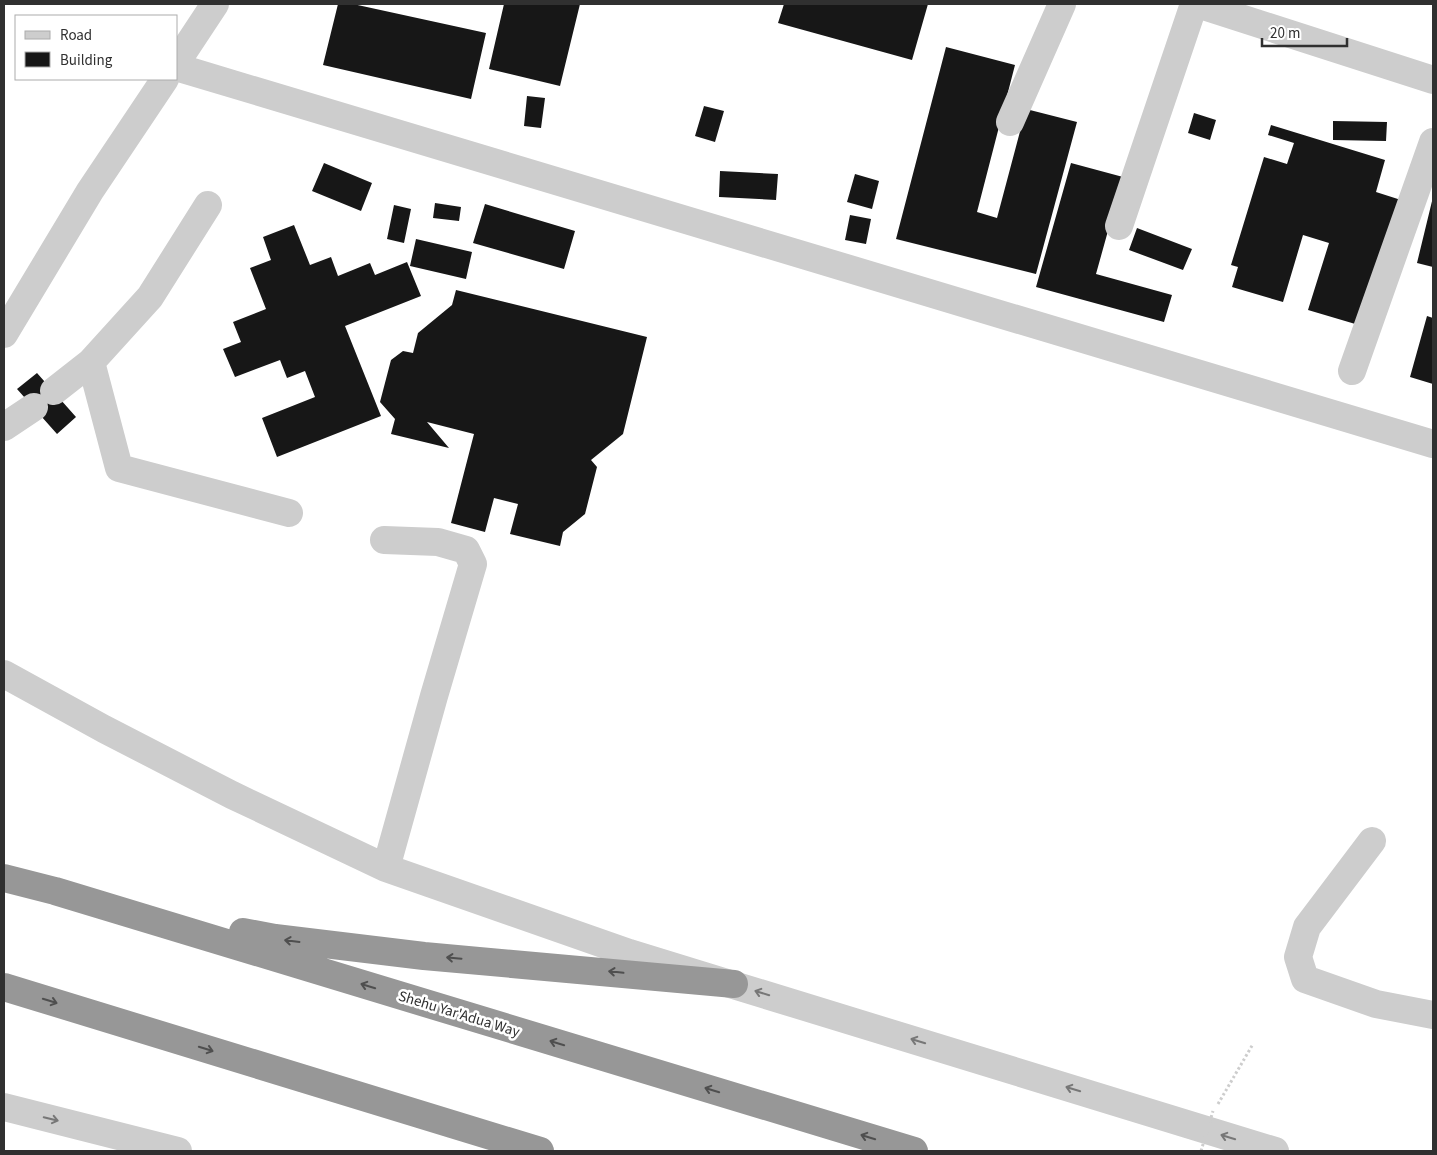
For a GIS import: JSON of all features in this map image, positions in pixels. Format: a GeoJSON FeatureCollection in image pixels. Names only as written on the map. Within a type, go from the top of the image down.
{"type":"FeatureCollection","features":[{"type":"Feature","properties":{"kind":"highway","name":"Shehu Yar'Adua Way"},"geometry":{"type":"LineString","coordinates":[[4,878],[55,891],[914,1151]]}},
{"type":"Feature","properties":{"kind":"highway"},"geometry":{"type":"LineString","coordinates":[[55,891],[275,938],[424,956],[734,984]]}},
{"type":"Feature","properties":{"kind":"highway"},"geometry":{"type":"LineString","coordinates":[[4,987],[540,1151]]}},
{"type":"Feature","properties":{"kind":"highway"},"geometry":{"type":"LineString","coordinates":[[342,1091],[501,1151]]}},
{"type":"Feature","properties":{"kind":"street"},"geometry":{"type":"LineString","coordinates":[[178,60],[215,4]]}},
{"type":"Feature","properties":{"kind":"street"},"geometry":{"type":"LineString","coordinates":[[1010,122],[1062,4]]}},
{"type":"Feature","properties":{"kind":"street"},"geometry":{"type":"LineString","coordinates":[[1119,226],[1195,4],[1433,80]]}},
{"type":"Feature","properties":{"kind":"street"},"geometry":{"type":"LineString","coordinates":[[178,68],[1433,444]]}},
{"type":"Feature","properties":{"kind":"street"},"geometry":{"type":"LineString","coordinates":[[4,334],[90,191],[164,80]]}},
{"type":"Feature","properties":{"kind":"street"},"geometry":{"type":"LineString","coordinates":[[1352,371],[1433,142]]}},
{"type":"Feature","properties":{"kind":"street"},"geometry":{"type":"LineString","coordinates":[[4,427],[44,399],[91,362],[150,298],[208,205]]}},
{"type":"Feature","properties":{"kind":"street"},"geometry":{"type":"LineString","coordinates":[[91,362],[119,468],[289,513]]}},
{"type":"Feature","properties":{"kind":"street"},"geometry":{"type":"LineString","coordinates":[[384,540],[438,542],[466,550],[473,564],[386,868]]}},
{"type":"Feature","properties":{"kind":"street"},"geometry":{"type":"LineString","coordinates":[[4,674],[104,729],[224,791],[386,868],[629,953],[1275,1151]]}},
{"type":"Feature","properties":{"kind":"street"},"geometry":{"type":"LineString","coordinates":[[1372,841],[1307,927],[1298,957],[1305,979],[1376,1004],[1433,1015]]}},
{"type":"Feature","properties":{"kind":"street"},"geometry":{"type":"LineString","coordinates":[[4,1107],[134,1146],[178,1151]]}},
{"type":"Feature","properties":{"kind":"path"},"geometry":{"type":"LineString","coordinates":[[1201,1151],[1213,1111],[1253,1044]]}},
{"type":"Feature","properties":{"kind":"building"},"geometry":{"type":"Polygon","coordinates":[[[338,4],[353,4],[486,33],[471,99],[323,65],[338,4]]]}},
{"type":"Feature","properties":{"kind":"building"},"geometry":{"type":"Polygon","coordinates":[[[504,4],[580,4],[560,86],[489,69],[504,4]]]}},
{"type":"Feature","properties":{"kind":"building"},"geometry":{"type":"Polygon","coordinates":[[[784,4],[928,4],[912,60],[778,23],[784,4]]]}},
{"type":"Feature","properties":{"kind":"building"},"geometry":{"type":"Polygon","coordinates":[[[946,47],[1015,65],[977,212],[997,218],[1026,109],[1077,122],[1036,274],[896,239],[946,47]]]}},
{"type":"Feature","properties":{"kind":"building"},"geometry":{"type":"Polygon","coordinates":[[[527,96],[545,98],[541,128],[524,126],[527,96]]]}},
{"type":"Feature","properties":{"kind":"building"},"geometry":{"type":"Polygon","coordinates":[[[704,106],[724,111],[715,142],[695,136],[704,106]]]}},
{"type":"Feature","properties":{"kind":"building"},"geometry":{"type":"Polygon","coordinates":[[[1194,113],[1216,120],[1210,140],[1188,133],[1194,113]]]}},
{"type":"Feature","properties":{"kind":"building"},"geometry":{"type":"Polygon","coordinates":[[[1333,121],[1387,122],[1386,141],[1333,140],[1333,121]]]}},
{"type":"Feature","properties":{"kind":"building"},"geometry":{"type":"Polygon","coordinates":[[[1271,125],[1385,160],[1376,192],[1401,200],[1362,326],[1308,310],[1329,243],[1303,235],[1283,302],[1232,287],[1238,267],[1231,265],[1264,157],[1287,164],[1294,143],[1268,135],[1271,125]]]}},
{"type":"Feature","properties":{"kind":"building"},"geometry":{"type":"Polygon","coordinates":[[[324,163],[372,183],[361,211],[312,191],[324,163]]]}},
{"type":"Feature","properties":{"kind":"building"},"geometry":{"type":"Polygon","coordinates":[[[1071,163],[1123,177],[1096,274],[1172,295],[1164,322],[1036,287],[1071,163]]]}},
{"type":"Feature","properties":{"kind":"building"},"geometry":{"type":"Polygon","coordinates":[[[720,171],[778,174],[776,200],[719,197],[720,171]]]}},
{"type":"Feature","properties":{"kind":"building"},"geometry":{"type":"Polygon","coordinates":[[[855,174],[879,181],[872,209],[847,202],[855,174]]]}},
{"type":"Feature","properties":{"kind":"building"},"geometry":{"type":"Polygon","coordinates":[[[1433,197],[1433,267],[1417,263],[1433,197]]]}},
{"type":"Feature","properties":{"kind":"building"},"geometry":{"type":"Polygon","coordinates":[[[435,203],[461,207],[459,221],[433,218],[435,203]]]}},
{"type":"Feature","properties":{"kind":"building"},"geometry":{"type":"Polygon","coordinates":[[[485,204],[575,231],[564,269],[473,243],[485,204]]]}},
{"type":"Feature","properties":{"kind":"building"},"geometry":{"type":"Polygon","coordinates":[[[394,205],[411,209],[404,243],[387,239],[394,205]]]}},
{"type":"Feature","properties":{"kind":"building"},"geometry":{"type":"Polygon","coordinates":[[[850,215],[871,219],[866,244],[845,240],[850,215]]]}},
{"type":"Feature","properties":{"kind":"building"},"geometry":{"type":"Polygon","coordinates":[[[294,225],[310,265],[331,257],[338,276],[370,263],[375,275],[407,262],[421,296],[345,326],[381,416],[277,457],[262,418],[315,397],[305,371],[287,378],[280,360],[235,377],[223,349],[241,342],[233,322],[266,309],[250,268],[271,260],[263,237],[294,225]]]}},
{"type":"Feature","properties":{"kind":"building"},"geometry":{"type":"Polygon","coordinates":[[[1137,228],[1192,249],[1183,270],[1129,250],[1137,228]]]}},
{"type":"Feature","properties":{"kind":"building"},"geometry":{"type":"Polygon","coordinates":[[[416,239],[472,252],[466,279],[410,266],[416,239]]]}},
{"type":"Feature","properties":{"kind":"building"},"geometry":{"type":"Polygon","coordinates":[[[456,290],[647,337],[623,434],[591,460],[597,467],[585,514],[563,532],[560,546],[510,534],[518,504],[494,498],[485,532],[451,523],[474,434],[427,422],[449,448],[391,434],[395,419],[380,402],[391,360],[403,351],[413,353],[418,333],[452,305],[456,290]]]}},
{"type":"Feature","properties":{"kind":"building"},"geometry":{"type":"Polygon","coordinates":[[[1427,316],[1433,318],[1433,384],[1410,377],[1427,316]]]}},
{"type":"Feature","properties":{"kind":"building"},"geometry":{"type":"Polygon","coordinates":[[[37,373],[76,417],[57,434],[17,389],[37,373]]]}}]}
